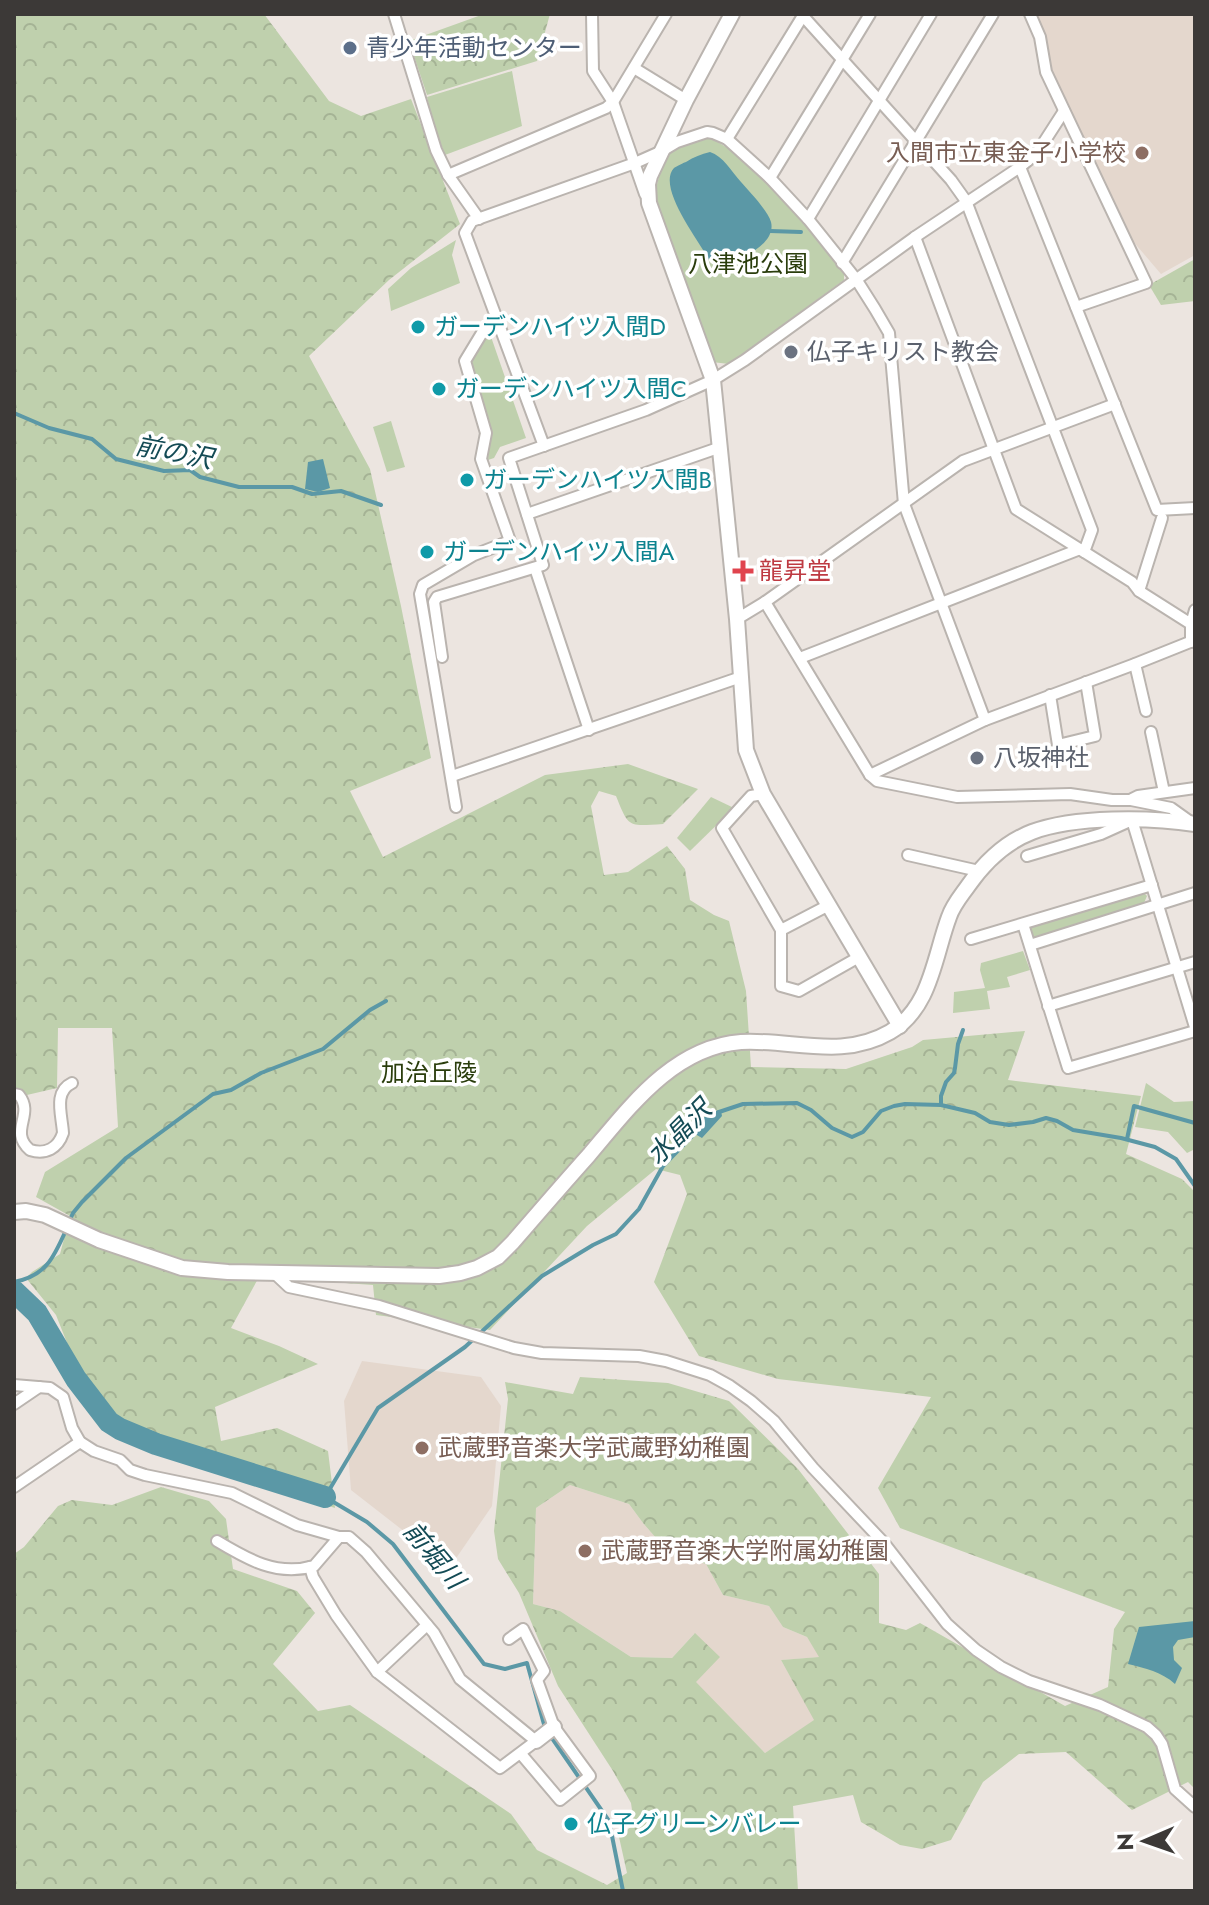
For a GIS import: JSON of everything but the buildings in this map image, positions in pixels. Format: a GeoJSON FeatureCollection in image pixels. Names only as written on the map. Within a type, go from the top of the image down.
{"type":"FeatureCollection","features":[{"type":"Feature","properties":{"kind":"street"},"geometry":{"type":"LineString","coordinates":[[394,14],[436,150],[448,175],[479,219]]}},
{"type":"Feature","properties":{"kind":"street"},"geometry":{"type":"LineString","coordinates":[[592,14],[593,71],[613,102],[713,380],[737,619],[746,750],[763,794],[900,1026]]}},
{"type":"Feature","properties":{"kind":"street"},"geometry":{"type":"LineString","coordinates":[[592,27],[600,14]]}},
{"type":"Feature","properties":{"kind":"street"},"geometry":{"type":"LineString","coordinates":[[448,175],[606,108],[613,102],[666,14]]}},
{"type":"Feature","properties":{"kind":"street"},"geometry":{"type":"LineString","coordinates":[[649,203],[650,176],[732,14]]}},
{"type":"Feature","properties":{"kind":"street"},"geometry":{"type":"LineString","coordinates":[[770,178],[870,14]]}},
{"type":"Feature","properties":{"kind":"street"},"geometry":{"type":"LineString","coordinates":[[808,219],[931,14]]}},
{"type":"Feature","properties":{"kind":"street"},"geometry":{"type":"LineString","coordinates":[[842,263],[993,14]]}},
{"type":"Feature","properties":{"kind":"street"},"geometry":{"type":"LineString","coordinates":[[1030,14],[1040,37],[1046,72],[1146,283],[1076,307]]}},
{"type":"Feature","properties":{"kind":"street"},"geometry":{"type":"LineString","coordinates":[[727,139],[804,15],[957,186],[966,201],[1092,530],[1082,550],[800,658]]}},
{"type":"Feature","properties":{"kind":"street"},"geometry":{"type":"LineString","coordinates":[[634,68],[686,100]]}},
{"type":"Feature","properties":{"kind":"street"},"geometry":{"type":"LineString","coordinates":[[442,657],[434,602],[437,597],[543,565],[509,458],[646,410],[713,380],[773,341],[966,201],[1020,167],[1037,153],[1064,111]]}},
{"type":"Feature","properties":{"kind":"street"},"geometry":{"type":"LineString","coordinates":[[544,446],[465,233],[472,221],[635,163],[677,142],[707,132],[727,139],[770,178],[808,219],[856,279],[889,333],[904,504],[985,720]]}},
{"type":"Feature","properties":{"kind":"street"},"geometry":{"type":"LineString","coordinates":[[1020,167],[1157,510],[1195,508]]}},
{"type":"Feature","properties":{"kind":"street"},"geometry":{"type":"LineString","coordinates":[[915,237],[1016,509],[1132,582],[1139,591],[1191,624]]}},
{"type":"Feature","properties":{"kind":"street"},"geometry":{"type":"LineString","coordinates":[[456,807],[420,594],[423,585],[474,555],[510,541],[481,459],[486,433],[465,361],[485,328]]}},
{"type":"Feature","properties":{"kind":"street"},"geometry":{"type":"LineString","coordinates":[[737,619],[963,461],[1115,404]]}},
{"type":"Feature","properties":{"kind":"street"},"geometry":{"type":"LineString","coordinates":[[527,514],[721,447]]}},
{"type":"Feature","properties":{"kind":"street"},"geometry":{"type":"LineString","coordinates":[[1139,591],[1162,518]]}},
{"type":"Feature","properties":{"kind":"street"},"geometry":{"type":"LineString","coordinates":[[535,568],[589,730]]}},
{"type":"Feature","properties":{"kind":"street"},"geometry":{"type":"LineString","coordinates":[[765,602],[870,775],[877,781],[957,797],[1070,794],[1131,800],[1171,808],[1193,824]]}},
{"type":"Feature","properties":{"kind":"street"},"geometry":{"type":"LineString","coordinates":[[870,775],[985,720],[1193,641],[1191,624],[1195,610]]}},
{"type":"Feature","properties":{"kind":"street"},"geometry":{"type":"LineString","coordinates":[[1135,664],[1146,711]]}},
{"type":"Feature","properties":{"kind":"street"},"geometry":{"type":"LineString","coordinates":[[452,776],[741,677]]}},
{"type":"Feature","properties":{"kind":"street"},"geometry":{"type":"LineString","coordinates":[[1050,695],[1058,745],[1095,736],[1086,682]]}},
{"type":"Feature","properties":{"kind":"street"},"geometry":{"type":"LineString","coordinates":[[1151,732],[1164,792]]}},
{"type":"Feature","properties":{"kind":"street"},"geometry":{"type":"LineString","coordinates":[[1131,800],[1138,796],[1195,788]]}},
{"type":"Feature","properties":{"kind":"street"},"geometry":{"type":"LineString","coordinates":[[763,794],[751,796],[722,828],[781,930],[781,986],[799,991],[859,957]]}},
{"type":"Feature","properties":{"kind":"street"},"geometry":{"type":"LineString","coordinates":[[14,1212],[36,1213],[99,1240],[182,1268],[228,1272],[439,1276],[477,1268],[498,1257],[513,1242],[648,1089],[673,1068],[720,1046],[741,1042],[820,1048],[859,1045],[900,1026],[915,1009],[932,979],[952,910],[979,871],[1013,841],[1034,831],[1065,824],[1132,820],[1193,824]]}},
{"type":"Feature","properties":{"kind":"street"},"geometry":{"type":"LineString","coordinates":[[1027,856],[1101,834],[1132,820]]}},
{"type":"Feature","properties":{"kind":"street"},"geometry":{"type":"LineString","coordinates":[[1023,924],[1068,1068],[1195,1029],[1132,820]]}},
{"type":"Feature","properties":{"kind":"street"},"geometry":{"type":"LineString","coordinates":[[908,855],[979,871]]}},
{"type":"Feature","properties":{"kind":"street"},"geometry":{"type":"LineString","coordinates":[[971,939],[1152,885]]}},
{"type":"Feature","properties":{"kind":"street"},"geometry":{"type":"LineString","coordinates":[[1030,945],[1195,893]]}},
{"type":"Feature","properties":{"kind":"street"},"geometry":{"type":"LineString","coordinates":[[781,930],[829,905]]}},
{"type":"Feature","properties":{"kind":"street"},"geometry":{"type":"LineString","coordinates":[[1048,1006],[1195,962]]}},
{"type":"Feature","properties":{"kind":"street"},"geometry":{"type":"LineString","coordinates":[[14,1094],[19,1095],[25,1105],[20,1132],[22,1141],[30,1150],[43,1152],[61,1141],[61,1093],[72,1083]]}},
{"type":"Feature","properties":{"kind":"street"},"geometry":{"type":"LineString","coordinates":[[273,1272],[289,1287],[379,1306],[514,1348],[542,1353],[639,1356],[710,1375],[730,1386],[774,1421],[813,1468],[884,1543],[947,1624],[976,1650],[1015,1674],[1100,1705],[1147,1727],[1162,1744],[1175,1789],[1195,1807]]}},
{"type":"Feature","properties":{"kind":"street"},"geometry":{"type":"LineString","coordinates":[[14,1385],[50,1388],[63,1397],[72,1428],[80,1442],[94,1451],[120,1460],[130,1470],[232,1493],[297,1525],[349,1537],[366,1552],[434,1633],[460,1679],[546,1734],[586,1779],[560,1800],[521,1754]]}},
{"type":"Feature","properties":{"kind":"street"},"geometry":{"type":"LineString","coordinates":[[14,1404],[40,1386]]}},
{"type":"Feature","properties":{"kind":"street"},"geometry":{"type":"LineString","coordinates":[[14,1487],[80,1442]]}},
{"type":"Feature","properties":{"kind":"street"},"geometry":{"type":"LineString","coordinates":[[217,1541],[258,1564],[286,1569],[314,1566],[339,1537]]}},
{"type":"Feature","properties":{"kind":"street"},"geometry":{"type":"LineString","coordinates":[[310,1567],[336,1615],[377,1672],[500,1768],[546,1734]]}},
{"type":"Feature","properties":{"kind":"street"},"geometry":{"type":"LineString","coordinates":[[377,1672],[427,1625]]}},
{"type":"Feature","properties":{"kind":"street"},"geometry":{"type":"LineString","coordinates":[[509,1639],[523,1629],[544,1671],[537,1680],[546,1734]]}},
{"type":"Feature","properties":{"kind":"shaded area","name":"入間市立東金子小学校"},"geometry":{"type":"Polygon","coordinates":[[[1035,14],[1195,14],[1195,255],[1161,274],[1126,233],[1053,74],[1035,14]]]}},
{"type":"Feature","properties":{"kind":"shaded area","name":"武蔵野音楽大学武蔵野幼稚園"},"geometry":{"type":"Polygon","coordinates":[[[362,1361],[481,1377],[501,1406],[492,1506],[450,1567],[351,1490],[344,1401],[362,1361]]]}},
{"type":"Feature","properties":{"kind":"shaded area"},"geometry":{"type":"Polygon","coordinates":[[[570,1485],[629,1504],[669,1553],[706,1564],[723,1595],[769,1606],[783,1627],[807,1637],[820,1657],[781,1660],[815,1720],[765,1753],[695,1682],[694,1634],[672,1658],[631,1657],[560,1611],[533,1604],[536,1508],[570,1485]]]}},
{"type":"Feature","properties":{"kind":"green space","name":"加治丘陵"},"geometry":{"type":"Polygon","coordinates":[[[14,14],[264,14],[329,101],[361,116],[411,99],[460,224],[389,280],[309,356],[370,469],[431,758],[350,791],[383,857],[545,775],[628,764],[698,789],[663,824],[643,825],[628,820],[616,796],[599,791],[591,806],[604,875],[628,872],[667,846],[685,869],[690,900],[729,921],[746,991],[751,1067],[846,1069],[912,1047],[923,1040],[1025,1031],[1008,1080],[1141,1096],[1126,1154],[1182,1179],[1195,1192],[1195,1789],[1188,1782],[1132,1810],[1066,1752],[1019,1754],[983,1782],[951,1840],[922,1849],[900,1845],[861,1822],[853,1795],[793,1806],[798,1891],[14,1891],[14,1554],[24,1547],[58,1506],[72,1500],[112,1505],[161,1487],[209,1501],[226,1519],[233,1569],[297,1591],[315,1613],[273,1664],[318,1711],[350,1705],[511,1814],[537,1850],[607,1885],[627,1873],[619,1837],[634,1824],[631,1803],[558,1686],[519,1593],[498,1559],[494,1531],[508,1399],[505,1382],[573,1394],[580,1377],[668,1383],[729,1401],[798,1469],[879,1574],[879,1623],[906,1630],[920,1623],[1065,1706],[1108,1687],[1114,1629],[1125,1612],[900,1528],[878,1488],[931,1397],[778,1379],[699,1356],[654,1282],[687,1194],[680,1175],[656,1169],[587,1226],[490,1330],[376,1315],[373,1285],[259,1277],[231,1328],[318,1364],[215,1407],[221,1441],[277,1428],[328,1451],[335,1508],[153,1450],[86,1391],[56,1315],[26,1278],[60,1254],[70,1216],[36,1197],[45,1172],[118,1127],[112,1028],[58,1028],[57,1088],[14,1098],[14,14]],[[570,1485],[536,1508],[533,1604],[560,1611],[631,1657],[672,1658],[695,1633],[720,1657],[696,1682],[765,1753],[814,1720],[781,1660],[819,1657],[807,1637],[783,1627],[769,1606],[723,1595],[706,1564],[669,1553],[629,1504],[570,1485]]]}},
{"type":"Feature","properties":{"kind":"green space"},"geometry":{"type":"Polygon","coordinates":[[[484,14],[550,14],[537,61],[427,95],[409,41],[484,14]]]}},
{"type":"Feature","properties":{"kind":"green space"},"geometry":{"type":"Polygon","coordinates":[[[512,71],[522,126],[445,155],[427,97],[512,71]]]}},
{"type":"Feature","properties":{"kind":"green space","name":"八津池公園"},"geometry":{"type":"Polygon","coordinates":[[[711,138],[741,156],[785,199],[844,274],[844,280],[729,364],[712,362],[655,203],[659,176],[671,151],[711,138]]]}},
{"type":"Feature","properties":{"kind":"green space"},"geometry":{"type":"Polygon","coordinates":[[[456,240],[452,255],[460,283],[391,311],[388,289],[411,268],[456,240]]]}},
{"type":"Feature","properties":{"kind":"green space"},"geometry":{"type":"Polygon","coordinates":[[[1195,259],[1195,301],[1161,305],[1149,285],[1195,259]]]}},
{"type":"Feature","properties":{"kind":"green space"},"geometry":{"type":"Polygon","coordinates":[[[488,328],[526,438],[500,447],[494,458],[488,460],[489,433],[465,361],[488,328]]]}},
{"type":"Feature","properties":{"kind":"green space"},"geometry":{"type":"Polygon","coordinates":[[[391,421],[405,467],[387,472],[373,427],[391,421]]]}},
{"type":"Feature","properties":{"kind":"green space"},"geometry":{"type":"Polygon","coordinates":[[[711,797],[734,808],[690,851],[677,838],[711,797]]]}},
{"type":"Feature","properties":{"kind":"green space"},"geometry":{"type":"Polygon","coordinates":[[[1141,892],[1147,896],[1144,903],[1035,937],[1029,930],[1032,926],[1141,892]]]}},
{"type":"Feature","properties":{"kind":"green space"},"geometry":{"type":"Polygon","coordinates":[[[1023,951],[1030,970],[1007,977],[1010,987],[987,991],[990,1009],[953,1013],[954,992],[985,988],[981,963],[1023,951]]]}},
{"type":"Feature","properties":{"kind":"green space"},"geometry":{"type":"Polygon","coordinates":[[[1146,1083],[1174,1102],[1195,1101],[1195,1149],[1187,1153],[1168,1132],[1135,1127],[1146,1083]]]}},
{"type":"Feature","properties":{"kind":"water"},"geometry":{"type":"Polygon","coordinates":[[[710,152],[727,165],[771,222],[771,231],[761,246],[743,257],[717,265],[709,260],[689,228],[675,201],[670,177],[674,168],[710,152]]]}},
{"type":"Feature","properties":{"kind":"water"},"geometry":{"type":"Polygon","coordinates":[[[323,459],[330,488],[318,492],[305,489],[308,462],[323,459]]]}},
{"type":"Feature","properties":{"kind":"water"},"geometry":{"type":"Polygon","coordinates":[[[718,1110],[722,1116],[702,1138],[683,1127],[697,1121],[718,1110]]]}},
{"type":"Feature","properties":{"kind":"water"},"geometry":{"type":"Polygon","coordinates":[[[1195,1621],[1195,1637],[1178,1640],[1173,1647],[1174,1660],[1182,1668],[1175,1684],[1159,1673],[1128,1664],[1139,1627],[1195,1621]]]}},
{"type":"Feature","properties":{"kind":"waterway"},"geometry":{"type":"LineString","coordinates":[[770,231],[801,232]]}},
{"type":"Feature","properties":{"kind":"waterway","name":"前の沢"},"geometry":{"type":"LineString","coordinates":[[14,413],[49,428],[92,439],[116,459],[164,471],[190,470],[200,477],[239,487],[292,487],[312,494],[341,491],[381,505]]}},
{"type":"Feature","properties":{"kind":"waterway"},"geometry":{"type":"LineString","coordinates":[[69,1222],[82,1202],[126,1158],[213,1094],[231,1090],[261,1073],[323,1049],[370,1010],[386,1001]]}},
{"type":"Feature","properties":{"kind":"waterway"},"geometry":{"type":"LineString","coordinates":[[941,1105],[946,1082],[954,1073],[963,1030]]}},
{"type":"Feature","properties":{"kind":"waterway","name":"水晶沢"},"geometry":{"type":"LineString","coordinates":[[719,1112],[743,1104],[797,1103],[811,1110],[832,1128],[852,1137],[863,1132],[881,1111],[905,1104],[941,1105],[975,1113],[990,1122],[1009,1125],[1046,1118],[1073,1130],[1155,1147],[1176,1159],[1195,1186]]}},
{"type":"Feature","properties":{"kind":"waterway"},"geometry":{"type":"LineString","coordinates":[[1127,1139],[1134,1106],[1195,1123]]}},
{"type":"Feature","properties":{"kind":"waterway","name":"水晶沢"},"geometry":{"type":"LineString","coordinates":[[623,1891],[609,1821],[545,1728],[527,1663],[505,1669],[484,1664],[393,1544],[367,1522],[325,1497],[378,1408],[465,1347],[542,1276],[616,1234],[639,1209],[663,1166],[697,1131]]}},
{"type":"Feature","properties":{"kind":"waterway"},"geometry":{"type":"LineString","coordinates":[[14,1282],[34,1275],[48,1264],[66,1230]]}},
{"type":"Feature","properties":{"kind":"waterway","name":"前堀川"},"geometry":{"type":"LineString","coordinates":[[14,1291],[37,1313],[76,1379],[109,1422],[156,1444],[325,1497]]}},
{"type":"Feature","properties":{"kind":"place","name":"青少年活動センター"},"geometry":{"type":"Point","coordinates":[350,48]}},
{"type":"Feature","properties":{"kind":"place","name":"入間市立東金子小学校"},"geometry":{"type":"Point","coordinates":[1142,153]}},
{"type":"Feature","properties":{"kind":"place","name":"ガーデンハイツ入間D"},"geometry":{"type":"Point","coordinates":[418,327]}},
{"type":"Feature","properties":{"kind":"place","name":"仏子キリスト教会"},"geometry":{"type":"Point","coordinates":[791,352]}},
{"type":"Feature","properties":{"kind":"place","name":"ガーデンハイツ入間C"},"geometry":{"type":"Point","coordinates":[439,389]}},
{"type":"Feature","properties":{"kind":"place","name":"ガーデンハイツ入間B"},"geometry":{"type":"Point","coordinates":[467,480]}},
{"type":"Feature","properties":{"kind":"place","name":"ガーデンハイツ入間A"},"geometry":{"type":"Point","coordinates":[427,552]}},
{"type":"Feature","properties":{"kind":"place","name":"龍昇堂"},"geometry":{"type":"Point","coordinates":[743,571]}},
{"type":"Feature","properties":{"kind":"place","name":"八坂神社"},"geometry":{"type":"Point","coordinates":[977,758]}},
{"type":"Feature","properties":{"kind":"place","name":"武蔵野音楽大学武蔵野幼稚園"},"geometry":{"type":"Point","coordinates":[422,1448]}},
{"type":"Feature","properties":{"kind":"place","name":"武蔵野音楽大学附属幼稚園"},"geometry":{"type":"Point","coordinates":[585,1551]}},
{"type":"Feature","properties":{"kind":"place","name":"仏子グリーンバレー"},"geometry":{"type":"Point","coordinates":[571,1824]}}]}
